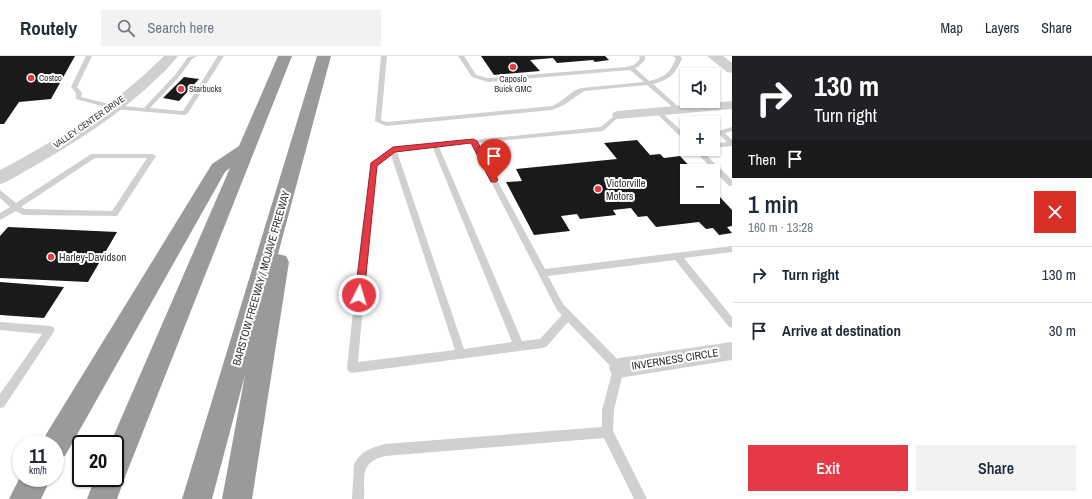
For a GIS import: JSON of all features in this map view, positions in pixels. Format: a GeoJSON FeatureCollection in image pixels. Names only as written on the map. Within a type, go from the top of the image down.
{"type":"FeatureCollection","features":[{"type":"Feature","properties":{"kind":"highway"},"geometry":{"type":"LineString","coordinates":[[124,444],[285,56]]}},
{"type":"Feature","properties":{"kind":"highway","name":"BARSTOW FREEWAY / MOJAVE FREEWAY"},"geometry":{"type":"LineString","coordinates":[[197,499],[324,56]]}},
{"type":"Feature","properties":{"kind":"highway"},"geometry":{"type":"LineString","coordinates":[[61,435],[218,168],[245,150]]}},
{"type":"Feature","properties":{"kind":"highway"},"geometry":{"type":"LineString","coordinates":[[237,499],[297,153]]}},
{"type":"Feature","properties":{"kind":"highway"},"geometry":{"type":"LineString","coordinates":[[24,499],[31,487]]}},
{"type":"Feature","properties":{"kind":"highway"},"geometry":{"type":"LineString","coordinates":[[102,499],[107,487]]}},
{"type":"Feature","properties":{"kind":"street","name":"VALLEY CENTER DRIVE"},"geometry":{"type":"LineString","coordinates":[[0,178],[65,140],[113,107],[147,80],[171,56]]}},
{"type":"Feature","properties":{"kind":"street"},"geometry":{"type":"LineString","coordinates":[[714,56],[732,69]]}},
{"type":"Feature","properties":{"kind":"street"},"geometry":{"type":"LineString","coordinates":[[618,114],[732,104]]}},
{"type":"Feature","properties":{"kind":"street","name":"INVERNESS CIRCLE"},"geometry":{"type":"LineString","coordinates":[[619,368],[732,351]]}},
{"type":"Feature","properties":{"kind":"lane"},"geometry":{"type":"LineString","coordinates":[[89,56],[74,87],[79,93],[78,98],[113,107],[185,112],[220,56]]}},
{"type":"Feature","properties":{"kind":"lane"},"geometry":{"type":"LineString","coordinates":[[144,110],[177,76],[190,58],[194,56]]}},
{"type":"Feature","properties":{"kind":"lane"},"geometry":{"type":"LineString","coordinates":[[384,56],[378,122],[386,124],[552,108],[564,103],[572,94],[583,89],[648,83],[662,80],[671,75],[678,64],[678,58],[676,56]]}},
{"type":"Feature","properties":{"kind":"lane"},"geometry":{"type":"LineString","coordinates":[[461,56],[474,76],[488,80],[630,68],[636,66],[643,59],[642,56]]}},
{"type":"Feature","properties":{"kind":"lane"},"geometry":{"type":"LineString","coordinates":[[630,68],[678,109]]}},
{"type":"Feature","properties":{"kind":"lane"},"geometry":{"type":"LineString","coordinates":[[657,111],[680,133]]}},
{"type":"Feature","properties":{"kind":"lane"},"geometry":{"type":"LineString","coordinates":[[568,315],[543,343],[352,368],[365,236],[374,165],[393,150],[603,129],[618,114]]}},
{"type":"Feature","properties":{"kind":"lane"},"geometry":{"type":"LineString","coordinates":[[732,129],[720,132],[732,144]]}},
{"type":"Feature","properties":{"kind":"lane"},"geometry":{"type":"LineString","coordinates":[[473,141],[560,307],[619,368],[608,410],[607,432],[641,499]]}},
{"type":"Feature","properties":{"kind":"lane"},"geometry":{"type":"LineString","coordinates":[[720,145],[732,144]]}},
{"type":"Feature","properties":{"kind":"lane"},"geometry":{"type":"LineString","coordinates":[[435,145],[518,346]]}},
{"type":"Feature","properties":{"kind":"lane"},"geometry":{"type":"LineString","coordinates":[[393,150],[461,354]]}},
{"type":"Feature","properties":{"kind":"lane"},"geometry":{"type":"LineString","coordinates":[[0,193],[16,206],[23,212],[114,214],[152,156],[93,156],[16,206],[0,217]]}},
{"type":"Feature","properties":{"kind":"lane"},"geometry":{"type":"LineString","coordinates":[[703,156],[732,184]]}},
{"type":"Feature","properties":{"kind":"lane"},"geometry":{"type":"LineString","coordinates":[[542,273],[732,249]]}},
{"type":"Feature","properties":{"kind":"lane"},"geometry":{"type":"LineString","coordinates":[[677,256],[732,324]]}},
{"type":"Feature","properties":{"kind":"lane"},"geometry":{"type":"LineString","coordinates":[[0,326],[50,330],[0,403]]}},
{"type":"Feature","properties":{"kind":"lane"},"geometry":{"type":"LineString","coordinates":[[358,499],[360,466],[370,454],[385,450],[607,432]]}},
{"type":"Feature","properties":{"kind":"building","name":"Costco"},"geometry":{"type":"Polygon","coordinates":[[[0,56],[75,56],[51,99],[19,102],[4,124],[0,124],[0,56]]]}},
{"type":"Feature","properties":{"kind":"building","name":"Caposio Buick GMC"},"geometry":{"type":"Polygon","coordinates":[[[481,56],[605,56],[609,60],[557,63],[553,58],[530,60],[540,71],[494,75],[481,56]]]}},
{"type":"Feature","properties":{"kind":"building","name":"Starbucks"},"geometry":{"type":"Polygon","coordinates":[[[184,77],[199,79],[179,101],[163,98],[184,77]]]}},
{"type":"Feature","properties":{"kind":"building","name":"Victorville Motors"},"geometry":{"type":"Polygon","coordinates":[[[637,140],[650,155],[660,154],[664,158],[680,156],[687,164],[680,164],[680,204],[720,204],[720,197],[732,210],[732,226],[727,227],[732,233],[719,235],[713,228],[706,229],[699,222],[656,227],[647,216],[638,217],[631,208],[613,210],[616,215],[580,219],[577,214],[561,216],[570,231],[534,235],[506,182],[522,181],[516,169],[617,159],[604,143],[637,140]]]}},
{"type":"Feature","properties":{"kind":"building","name":"Harley-Davidson"},"geometry":{"type":"Polygon","coordinates":[[[8,227],[117,232],[88,282],[0,278],[0,236],[8,227]]]}},
{"type":"Feature","properties":{"kind":"building"},"geometry":{"type":"Polygon","coordinates":[[[0,282],[64,287],[44,318],[0,315],[0,282]]]}},
{"type":"Feature","properties":{"kind":"place","name":"Caposio Buick GMC"},"geometry":{"type":"Point","coordinates":[513,67]}},
{"type":"Feature","properties":{"kind":"place","name":"Costco"},"geometry":{"type":"Point","coordinates":[31,78]}},
{"type":"Feature","properties":{"kind":"place","name":"Starbucks"},"geometry":{"type":"Point","coordinates":[181,89]}},
{"type":"Feature","properties":{"kind":"place","name":"Victorville Motors"},"geometry":{"type":"Point","coordinates":[598,189]}},
{"type":"Feature","properties":{"kind":"place","name":"Harley-Davidson"},"geometry":{"type":"Point","coordinates":[51,257]}},
{"type":"Feature","properties":{"kind":"route"},"geometry":{"type":"LineString","coordinates":[[359,295],[374,165],[393,150],[473,141],[494,180]]}}]}
